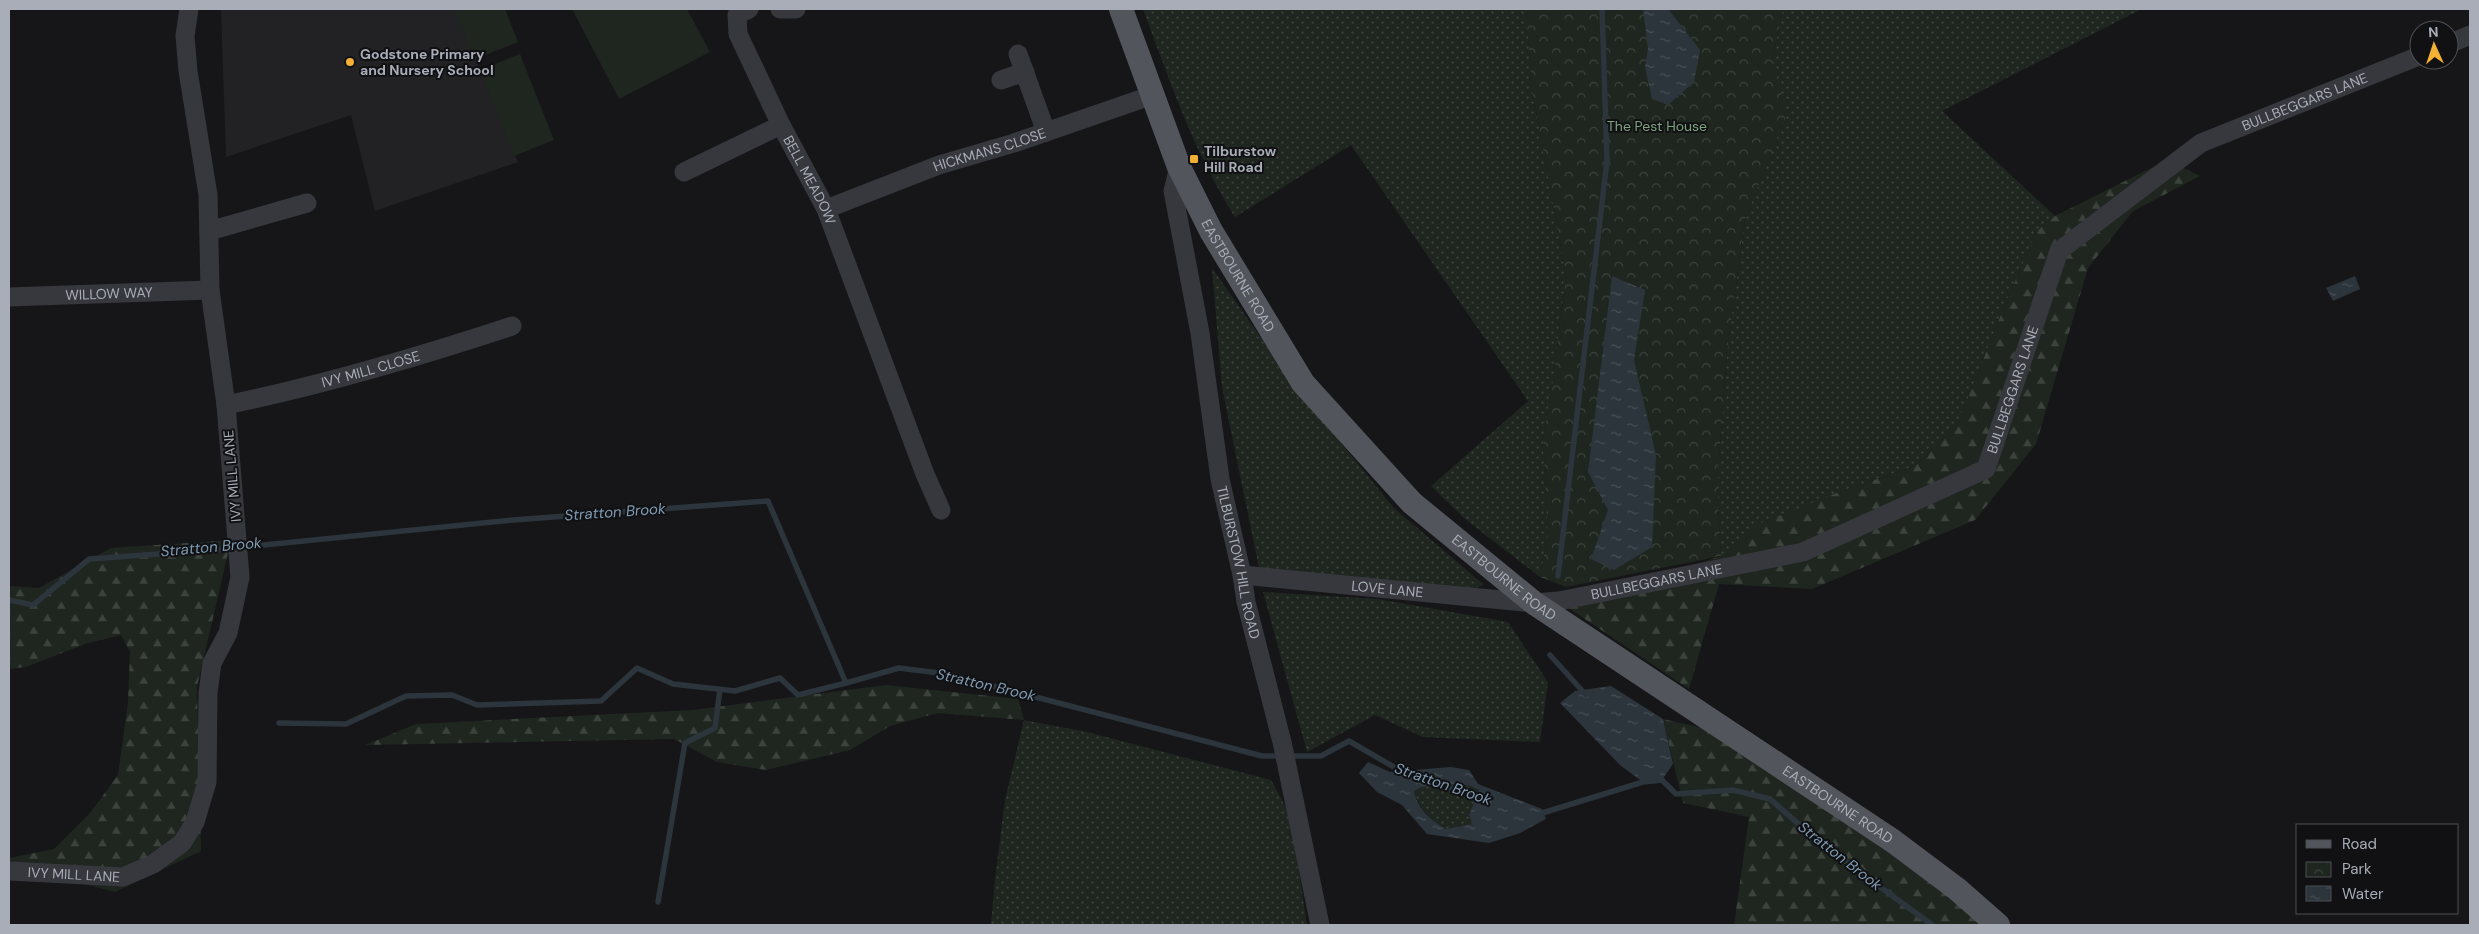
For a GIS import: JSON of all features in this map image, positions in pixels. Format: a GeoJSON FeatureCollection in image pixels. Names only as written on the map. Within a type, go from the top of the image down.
{"type":"FeatureCollection","features":[{"type":"Feature","properties":{"kind":"main road","name":"EASTBOURNE ROAD"},"geometry":{"type":"LineString","coordinates":[[1121,9],[1179,167],[1211,231],[1303,383],[1412,503],[1534,603],[1893,841],[1956,889],[1998,925]]}},
{"type":"Feature","properties":{"kind":"street","name":"IVY MILL LANE"},"geometry":{"type":"LineString","coordinates":[[9,871],[123,877],[153,864],[182,843],[195,822],[207,782],[208,693],[212,663],[228,633],[240,577],[226,405],[210,290],[208,195],[186,54],[185,36],[188,9]]}},
{"type":"Feature","properties":{"kind":"street","name":"BELL MEADOW"},"geometry":{"type":"LineString","coordinates":[[749,9],[737,15],[738,34],[781,125],[826,209],[940,510]]}},
{"type":"Feature","properties":{"kind":"street"},"geometry":{"type":"LineString","coordinates":[[780,9],[796,9]]}},
{"type":"Feature","properties":{"kind":"street"},"geometry":{"type":"LineString","coordinates":[[1018,54],[1046,132]]}},
{"type":"Feature","properties":{"kind":"street","name":"BULLBEGGARS LANE"},"geometry":{"type":"LineString","coordinates":[[1534,603],[1559,601],[1803,552],[1986,468],[2059,250],[2201,143],[2409,60]]}},
{"type":"Feature","properties":{"kind":"street"},"geometry":{"type":"LineString","coordinates":[[1001,80],[1025,72]]}},
{"type":"Feature","properties":{"kind":"street","name":"HICKMANS CLOSE"},"geometry":{"type":"LineString","coordinates":[[826,209],[939,165],[1046,132],[1153,95]]}},
{"type":"Feature","properties":{"kind":"street","name":"BELL MEADOW"},"geometry":{"type":"LineString","coordinates":[[684,172],[781,125]]}},
{"type":"Feature","properties":{"kind":"street","name":"TILBURSTOW HILL ROAD"},"geometry":{"type":"LineString","coordinates":[[1179,167],[1173,191],[1200,333],[1220,480],[1242,574],[1246,602],[1285,756],[1320,925]]}},
{"type":"Feature","properties":{"kind":"street"},"geometry":{"type":"LineString","coordinates":[[209,231],[307,202]]}},
{"type":"Feature","properties":{"kind":"street","name":"WILLOW WAY"},"geometry":{"type":"LineString","coordinates":[[9,297],[210,290]]}},
{"type":"Feature","properties":{"kind":"street","name":"IVY MILL CLOSE"},"geometry":{"type":"LineString","coordinates":[[226,405],[285,393],[457,344],[512,326]]}},
{"type":"Feature","properties":{"kind":"street","name":"LOVE LANE"},"geometry":{"type":"LineString","coordinates":[[1242,574],[1534,603]]}},
{"type":"Feature","properties":{"kind":"shaded area","name":"Godstone Primary and Nursery School"},"geometry":{"type":"Polygon","coordinates":[[[221,9],[455,9],[518,162],[375,211],[351,115],[226,157],[221,9]]]}},
{"type":"Feature","properties":{"kind":"green space"},"geometry":{"type":"Polygon","coordinates":[[[454,9],[505,9],[518,42],[475,59],[454,9]]]}},
{"type":"Feature","properties":{"kind":"green space"},"geometry":{"type":"Polygon","coordinates":[[[572,9],[687,9],[710,52],[619,99],[572,9]]]}},
{"type":"Feature","properties":{"kind":"green space"},"geometry":{"type":"Polygon","coordinates":[[[1143,9],[1526,9],[1532,89],[1566,275],[1552,389],[1543,438],[1548,535],[1540,577],[1465,519],[1431,486],[1528,401],[1351,145],[1235,217],[1220,193],[1183,115],[1143,9]]]}},
{"type":"Feature","properties":{"kind":"green space","name":"The Pest House"},"geometry":{"type":"Polygon","coordinates":[[[1526,9],[1783,9],[1772,61],[1787,114],[1745,219],[1727,351],[1717,485],[1721,556],[1566,587],[1540,577],[1548,535],[1543,438],[1552,389],[1566,275],[1532,89],[1526,9]]]}},
{"type":"Feature","properties":{"kind":"green space"},"geometry":{"type":"Polygon","coordinates":[[[1783,9],[2142,9],[1942,111],[2055,216],[2038,230],[2008,297],[1957,426],[1915,466],[1839,492],[1721,556],[1717,485],[1727,351],[1745,219],[1786,114],[1772,61],[1783,9]]]}},
{"type":"Feature","properties":{"kind":"green space"},"geometry":{"type":"Polygon","coordinates":[[[520,54],[554,140],[514,156],[480,70],[520,54]]]}},
{"type":"Feature","properties":{"kind":"green space"},"geometry":{"type":"Polygon","coordinates":[[[2167,160],[2200,176],[2133,211],[2088,268],[2036,444],[1975,520],[1812,589],[1719,584],[1689,689],[1567,607],[1721,556],[1761,523],[1839,492],[1915,466],[1957,426],[2008,297],[2038,230],[2055,216],[2167,160]]]}},
{"type":"Feature","properties":{"kind":"green space"},"geometry":{"type":"Polygon","coordinates":[[[1212,268],[1297,389],[1394,508],[1484,585],[1469,590],[1259,568],[1222,387],[1212,268]]]}},
{"type":"Feature","properties":{"kind":"green space"},"geometry":{"type":"Polygon","coordinates":[[[231,540],[197,687],[201,851],[115,892],[9,864],[9,858],[54,849],[90,813],[118,775],[128,702],[130,652],[121,635],[85,644],[26,667],[9,669],[9,586],[39,588],[111,548],[231,540]]]}},
{"type":"Feature","properties":{"kind":"green space"},"geometry":{"type":"Polygon","coordinates":[[[1263,592],[1378,599],[1508,622],[1548,682],[1540,742],[1423,737],[1375,715],[1307,752],[1263,592]]]}},
{"type":"Feature","properties":{"kind":"green space"},"geometry":{"type":"Polygon","coordinates":[[[886,685],[1018,699],[1024,720],[938,713],[890,726],[850,750],[766,770],[717,762],[674,739],[365,745],[416,724],[693,710],[886,685]]]}},
{"type":"Feature","properties":{"kind":"green space"},"geometry":{"type":"Polygon","coordinates":[[[1663,719],[1730,734],[1998,925],[1734,925],[1749,817],[1683,803],[1663,719]]]}},
{"type":"Feature","properties":{"kind":"green space"},"geometry":{"type":"Polygon","coordinates":[[[1024,720],[1087,732],[1271,780],[1291,817],[1307,925],[991,925],[1005,800],[1024,720]]]}},
{"type":"Feature","properties":{"kind":"green space"},"geometry":{"type":"Polygon","coordinates":[[[1460,784],[1479,790],[1469,815],[1474,824],[1446,829],[1426,813],[1419,804],[1414,791],[1422,787],[1460,784]]]}},
{"type":"Feature","properties":{"kind":"water"},"geometry":{"type":"Polygon","coordinates":[[[1643,9],[1668,9],[1700,50],[1694,82],[1668,105],[1652,99],[1645,67],[1648,48],[1643,9]]]}},
{"type":"Feature","properties":{"kind":"water"},"geometry":{"type":"Polygon","coordinates":[[[1612,276],[1645,290],[1634,360],[1656,455],[1652,547],[1614,570],[1591,559],[1608,510],[1588,472],[1612,276]]]}},
{"type":"Feature","properties":{"kind":"water"},"geometry":{"type":"Polygon","coordinates":[[[2355,276],[2360,289],[2333,301],[2326,288],[2355,276]]]}},
{"type":"Feature","properties":{"kind":"water"},"geometry":{"type":"Polygon","coordinates":[[[1611,686],[1663,719],[1673,764],[1662,780],[1643,782],[1620,765],[1560,703],[1575,691],[1611,686]]]}},
{"type":"Feature","properties":{"kind":"water"},"geometry":{"type":"Polygon","coordinates":[[[1368,762],[1390,772],[1450,767],[1469,770],[1478,784],[1542,809],[1546,819],[1520,833],[1489,843],[1427,834],[1402,805],[1377,792],[1359,773],[1368,762]],[[1460,784],[1422,787],[1414,791],[1418,804],[1422,809],[1435,822],[1446,829],[1473,824],[1469,815],[1479,790],[1460,784]]]}},
{"type":"Feature","properties":{"kind":"waterway"},"geometry":{"type":"LineString","coordinates":[[1558,576],[1607,161],[1602,9]]}},
{"type":"Feature","properties":{"kind":"waterway","name":"Stratton Brook"},"geometry":{"type":"LineString","coordinates":[[9,600],[33,605],[89,559],[214,550],[513,520],[768,501],[846,683],[899,668],[947,674],[1262,756],[1321,756],[1349,741],[1406,774]]}},
{"type":"Feature","properties":{"kind":"waterway"},"geometry":{"type":"LineString","coordinates":[[1550,655],[1586,695]]}},
{"type":"Feature","properties":{"kind":"waterway"},"geometry":{"type":"LineString","coordinates":[[279,723],[346,724],[406,696],[452,695],[477,705],[601,701],[637,668],[673,684],[735,691],[780,678],[798,695],[846,683]]}},
{"type":"Feature","properties":{"kind":"waterway"},"geometry":{"type":"LineString","coordinates":[[658,902],[685,743],[715,728],[720,689]]}},
{"type":"Feature","properties":{"kind":"waterway","name":"Stratton Brook"},"geometry":{"type":"LineString","coordinates":[[1660,778],[1676,794],[1733,790],[1770,799],[1818,841],[1932,925]]}},
{"type":"Feature","properties":{"kind":"waterway","name":"Stratton Brook"},"geometry":{"type":"LineString","coordinates":[[1539,814],[1643,782],[1662,780]]}},
{"type":"Feature","properties":{"kind":"waterway","name":"Stratton Brook"},"geometry":{"type":"LineString","coordinates":[[1439,784],[1482,798]]}},
{"type":"Feature","properties":{"kind":"place","name":"Godstone Primary and Nursery School"},"geometry":{"type":"Point","coordinates":[350,62]}},
{"type":"Feature","properties":{"kind":"place","name":"Tilburstow Hill Road"},"geometry":{"type":"Point","coordinates":[1194,159]}}]}
